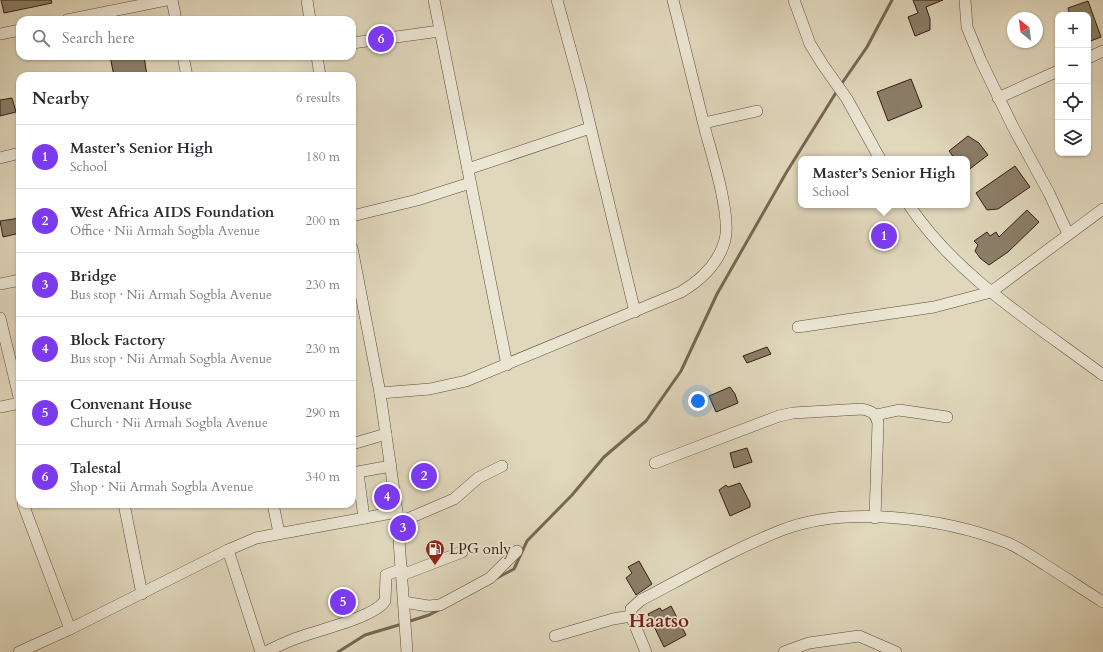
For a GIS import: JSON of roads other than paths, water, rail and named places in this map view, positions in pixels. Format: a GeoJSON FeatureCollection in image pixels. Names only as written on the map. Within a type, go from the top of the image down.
{"type":"FeatureCollection","features":[{"type":"Feature","properties":{"kind":"street"},"geometry":{"type":"LineString","coordinates":[[84,16],[145,2],[166,0]]}},
{"type":"Feature","properties":{"kind":"street"},"geometry":{"type":"LineString","coordinates":[[172,0],[175,16]]}},
{"type":"Feature","properties":{"kind":"street"},"geometry":{"type":"LineString","coordinates":[[307,0],[309,16]]}},
{"type":"Feature","properties":{"kind":"street"},"geometry":{"type":"LineString","coordinates":[[434,0],[507,365]]}},
{"type":"Feature","properties":{"kind":"street"},"geometry":{"type":"LineString","coordinates":[[557,0],[635,312]]}},
{"type":"Feature","properties":{"kind":"street"},"geometry":{"type":"LineString","coordinates":[[380,393],[430,389],[466,381],[681,292],[696,282],[708,270],[719,255],[725,240],[727,224],[704,123],[673,0]]}},
{"type":"Feature","properties":{"kind":"street"},"geometry":{"type":"LineString","coordinates":[[794,0],[810,44],[823,66],[847,98],[878,156]]}},
{"type":"Feature","properties":{"kind":"street"},"geometry":{"type":"LineString","coordinates":[[966,0],[967,27],[998,98],[1049,193],[1068,234]]}},
{"type":"Feature","properties":{"kind":"street"},"geometry":{"type":"LineString","coordinates":[[0,34],[16,31]]}},
{"type":"Feature","properties":{"kind":"street"},"geometry":{"type":"LineString","coordinates":[[356,42],[440,31]]}},
{"type":"Feature","properties":{"kind":"street"},"geometry":{"type":"LineString","coordinates":[[1091,57],[1103,51]]}},
{"type":"Feature","properties":{"kind":"street"},"geometry":{"type":"LineString","coordinates":[[184,60],[186,72]]}},
{"type":"Feature","properties":{"kind":"street"},"geometry":{"type":"LineString","coordinates":[[318,60],[319,72]]}},
{"type":"Feature","properties":{"kind":"street"},"geometry":{"type":"LineString","coordinates":[[998,98],[1055,72]]}},
{"type":"Feature","properties":{"kind":"street"},"geometry":{"type":"LineString","coordinates":[[704,123],[757,111]]}},
{"type":"Feature","properties":{"kind":"street"},"geometry":{"type":"LineString","coordinates":[[468,169],[590,128]]}},
{"type":"Feature","properties":{"kind":"street"},"geometry":{"type":"LineString","coordinates":[[0,158],[16,154]]}},
{"type":"Feature","properties":{"kind":"street"},"geometry":{"type":"LineString","coordinates":[[356,215],[417,200],[470,183]]}},
{"type":"Feature","properties":{"kind":"street"},"geometry":{"type":"LineString","coordinates":[[911,208],[937,243],[956,262],[992,292],[1103,376]]}},
{"type":"Feature","properties":{"kind":"street"},"geometry":{"type":"LineString","coordinates":[[798,327],[934,307],[992,292],[1103,209]]}},
{"type":"Feature","properties":{"kind":"street"},"geometry":{"type":"LineString","coordinates":[[356,269],[380,393],[398,517],[407,652]]}},
{"type":"Feature","properties":{"kind":"street"},"geometry":{"type":"LineString","coordinates":[[0,284],[16,281]]}},
{"type":"Feature","properties":{"kind":"street"},"geometry":{"type":"LineString","coordinates":[[0,318],[16,385]]}},
{"type":"Feature","properties":{"kind":"street"},"geometry":{"type":"LineString","coordinates":[[0,408],[16,403]]}},
{"type":"Feature","properties":{"kind":"street"},"geometry":{"type":"LineString","coordinates":[[656,463],[779,416],[793,413],[862,409],[871,411],[876,415],[878,423],[875,518]]}},
{"type":"Feature","properties":{"kind":"street"},"geometry":{"type":"LineString","coordinates":[[876,415],[898,410],[947,417]]}},
{"type":"Feature","properties":{"kind":"street"},"geometry":{"type":"LineString","coordinates":[[356,443],[386,434]]}},
{"type":"Feature","properties":{"kind":"street"},"geometry":{"type":"LineString","coordinates":[[356,473],[391,466]]}},
{"type":"Feature","properties":{"kind":"street"},"geometry":{"type":"LineString","coordinates":[[19,652],[70,629],[228,550],[256,538],[364,518],[398,517],[454,499],[478,478],[502,466]]}},
{"type":"Feature","properties":{"kind":"street"},"geometry":{"type":"LineString","coordinates":[[356,478],[364,518]]}},
{"type":"Feature","properties":{"kind":"street"},"geometry":{"type":"LineString","coordinates":[[25,508],[70,629]]}},
{"type":"Feature","properties":{"kind":"street"},"geometry":{"type":"LineString","coordinates":[[125,508],[142,594]]}},
{"type":"Feature","properties":{"kind":"street"},"geometry":{"type":"LineString","coordinates":[[274,508],[279,533]]}},
{"type":"Feature","properties":{"kind":"street"},"geometry":{"type":"LineString","coordinates":[[646,652],[630,616],[631,609],[641,600],[782,530],[824,519],[875,518],[924,522],[957,528],[1008,543],[1103,602]]}},
{"type":"Feature","properties":{"kind":"street"},"geometry":{"type":"LineString","coordinates":[[228,550],[261,652]]}},
{"type":"Feature","properties":{"kind":"street"},"geometry":{"type":"LineString","coordinates":[[404,607],[440,605],[490,578],[517,551]]}},
{"type":"Feature","properties":{"kind":"street"},"geometry":{"type":"LineString","coordinates":[[265,652],[296,638],[352,620],[378,609],[385,601],[386,575],[402,572],[462,552]]}},
{"type":"Feature","properties":{"kind":"street"},"geometry":{"type":"LineString","coordinates":[[555,636],[613,619],[630,616]]}},
{"type":"Feature","properties":{"kind":"street"},"geometry":{"type":"LineString","coordinates":[[784,652],[809,643],[859,636],[882,644],[896,652]]}},
{"type":"Feature","properties":{"kind":"waterway"},"geometry":{"type":"LineString","coordinates":[[840,86],[867,47],[892,0]]}},
{"type":"Feature","properties":{"kind":"waterway"},"geometry":{"type":"LineString","coordinates":[[495,579],[514,569],[527,541],[572,495],[604,457],[646,421],[681,371],[717,294],[786,173],[837,91]]}},
{"type":"Feature","properties":{"kind":"waterway"},"geometry":{"type":"LineString","coordinates":[[407,622],[429,615],[441,609]]}},
{"type":"Feature","properties":{"kind":"waterway"},"geometry":{"type":"LineString","coordinates":[[338,652],[365,635],[402,624]]}},
{"type":"Feature","properties":{"kind":"place","name":"Talestal"},"geometry":{"type":"Point","coordinates":[381,39]}},
{"type":"Feature","properties":{"kind":"place","name":"Master’s Senior High"},"geometry":{"type":"Point","coordinates":[884,236]}},
{"type":"Feature","properties":{"kind":"place","name":"West Africa AIDS Foundation"},"geometry":{"type":"Point","coordinates":[424,476]}},
{"type":"Feature","properties":{"kind":"place","name":"Block Factory"},"geometry":{"type":"Point","coordinates":[387,497]}},
{"type":"Feature","properties":{"kind":"place","name":"Bridge"},"geometry":{"type":"Point","coordinates":[403,528]}},
{"type":"Feature","properties":{"kind":"place","name":"LPG only"},"geometry":{"type":"Point","coordinates":[435,566]}},
{"type":"Feature","properties":{"kind":"place","name":"Convenant House"},"geometry":{"type":"Point","coordinates":[343,602]}},
{"type":"Feature","properties":{"kind":"district","name":"Haatso"},"geometry":{"type":"Point","coordinates":[659,620]}}]}
